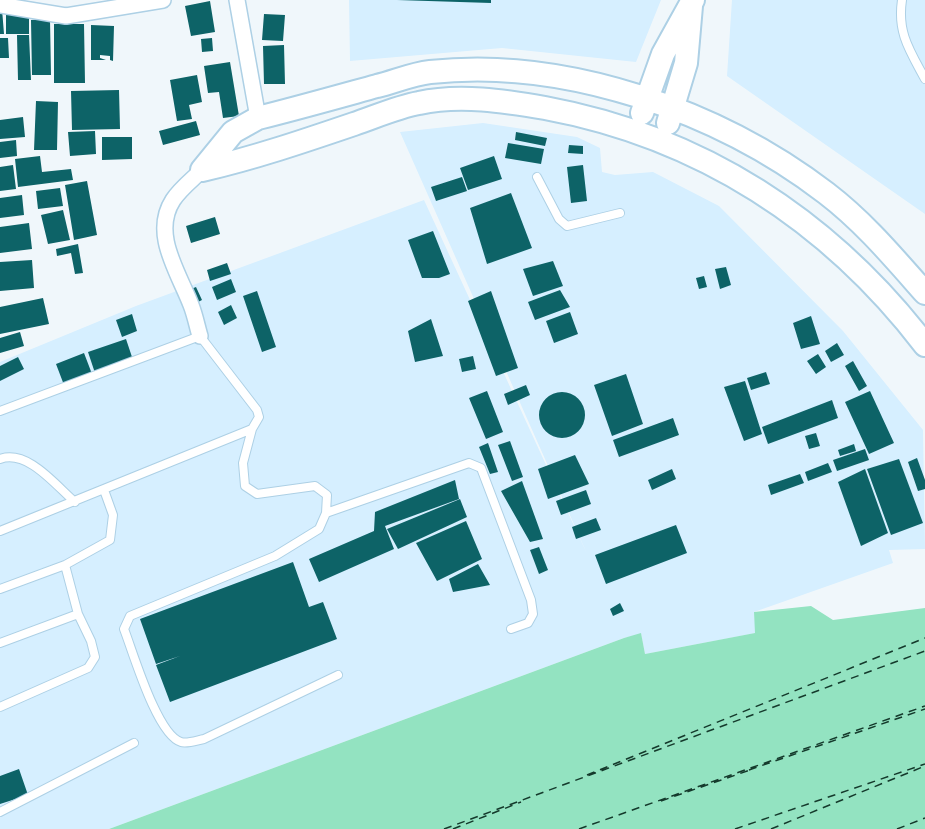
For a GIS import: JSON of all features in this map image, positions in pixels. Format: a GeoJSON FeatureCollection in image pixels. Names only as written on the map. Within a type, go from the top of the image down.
{"type":"FeatureCollection","features":[{"type":"Feature","properties":{"kind":"main road"},"geometry":{"type":"LineString","coordinates":[[636,131],[663,54],[692,2]]}},
{"type":"Feature","properties":{"kind":"main road"},"geometry":{"type":"LineString","coordinates":[[662,141],[686,63],[692,2]]}},
{"type":"Feature","properties":{"kind":"main road"},"geometry":{"type":"LineString","coordinates":[[202,170],[233,132],[258,118],[428,72],[488,71],[536,74],[594,85],[646,99],[722,130],[767,153],[821,190],[879,240],[925,294]]}},
{"type":"Feature","properties":{"kind":"main road"},"geometry":{"type":"LineString","coordinates":[[202,170],[244,160],[419,102],[477,100],[523,104],[583,115],[662,141],[739,179],[786,207],[872,285],[925,345]]}},
{"type":"Feature","properties":{"kind":"street"},"geometry":{"type":"LineString","coordinates":[[0,5],[66,16],[163,0]]}},
{"type":"Feature","properties":{"kind":"street"},"geometry":{"type":"LineString","coordinates":[[237,0],[258,118]]}},
{"type":"Feature","properties":{"kind":"street"},"geometry":{"type":"LineString","coordinates":[[200,336],[191,305],[170,258],[165,233],[167,213],[173,199],[202,170]]}},
{"type":"Feature","properties":{"kind":"lane"},"geometry":{"type":"LineString","coordinates":[[902,0],[900,14],[902,35],[925,80]]}},
{"type":"Feature","properties":{"kind":"lane"},"geometry":{"type":"LineString","coordinates":[[537,177],[559,219],[567,226],[620,213]]}},
{"type":"Feature","properties":{"kind":"lane"},"geometry":{"type":"LineString","coordinates":[[0,411],[200,336],[257,411],[259,417],[252,429],[243,463],[244,486],[257,494],[315,486],[327,495],[326,513],[319,529],[275,556],[130,616],[124,629],[158,717],[170,735],[181,742],[204,739],[338,675]]}},
{"type":"Feature","properties":{"kind":"lane"},"geometry":{"type":"LineString","coordinates":[[0,531],[252,429]]}},
{"type":"Feature","properties":{"kind":"lane"},"geometry":{"type":"LineString","coordinates":[[0,459],[10,455],[24,459],[75,502]]}},
{"type":"Feature","properties":{"kind":"lane"},"geometry":{"type":"LineString","coordinates":[[326,513],[469,463],[481,468],[531,600],[533,614],[528,623],[511,629]]}},
{"type":"Feature","properties":{"kind":"lane"},"geometry":{"type":"LineString","coordinates":[[0,589],[65,565],[110,540],[113,515],[104,490]]}},
{"type":"Feature","properties":{"kind":"lane"},"geometry":{"type":"LineString","coordinates":[[0,708],[88,668],[94,657],[91,641],[78,614],[65,565]]}},
{"type":"Feature","properties":{"kind":"lane"},"geometry":{"type":"LineString","coordinates":[[0,644],[78,614]]}},
{"type":"Feature","properties":{"kind":"lane"},"geometry":{"type":"LineString","coordinates":[[0,812],[134,743]]}},
{"type":"Feature","properties":{"kind":"shaded area"},"geometry":{"type":"Polygon","coordinates":[[[349,0],[661,0],[636,62],[502,48],[350,61],[349,0]]]}},
{"type":"Feature","properties":{"kind":"shaded area"},"geometry":{"type":"Polygon","coordinates":[[[732,0],[925,0],[925,214],[727,76],[732,0]]]}},
{"type":"Feature","properties":{"kind":"shaded area"},"geometry":{"type":"Polygon","coordinates":[[[483,123],[577,137],[600,148],[602,172],[615,175],[653,172],[719,206],[843,331],[923,430],[925,549],[889,550],[893,563],[754,612],[756,633],[645,654],[641,634],[624,638],[109,829],[0,829],[0,362],[136,306],[424,200],[588,556],[400,132],[483,123]]]}},
{"type":"Feature","properties":{"kind":"shaded area"},"geometry":{"type":"Polygon","coordinates":[[[811,606],[833,620],[925,608],[925,829],[109,829],[624,638],[641,633],[645,654],[755,633],[754,612],[811,606]]]}},
{"type":"Feature","properties":{"kind":"building"},"geometry":{"type":"Polygon","coordinates":[[[397,0],[491,0],[491,3],[397,0]]]}},
{"type":"Feature","properties":{"kind":"building"},"geometry":{"type":"Polygon","coordinates":[[[210,1],[215,32],[191,36],[185,6],[210,1]]]}},
{"type":"Feature","properties":{"kind":"building"},"geometry":{"type":"Polygon","coordinates":[[[0,9],[2,9],[4,34],[0,34],[0,9]]]}},
{"type":"Feature","properties":{"kind":"building"},"geometry":{"type":"Polygon","coordinates":[[[264,14],[285,15],[283,41],[262,40],[264,14]]]}},
{"type":"Feature","properties":{"kind":"building"},"geometry":{"type":"Polygon","coordinates":[[[6,15],[29,15],[29,34],[6,34],[6,15]]]}},
{"type":"Feature","properties":{"kind":"building"},"geometry":{"type":"Polygon","coordinates":[[[50,19],[51,75],[32,75],[31,20],[50,19]]]}},
{"type":"Feature","properties":{"kind":"building"},"geometry":{"type":"Polygon","coordinates":[[[54,24],[84,24],[85,83],[54,83],[54,24]]]}},
{"type":"Feature","properties":{"kind":"building"},"geometry":{"type":"Polygon","coordinates":[[[91,25],[114,26],[113,61],[110,60],[110,56],[100,55],[100,58],[106,60],[91,60],[91,25]]]}},
{"type":"Feature","properties":{"kind":"building"},"geometry":{"type":"Polygon","coordinates":[[[17,35],[29,35],[31,80],[18,80],[17,35]]]}},
{"type":"Feature","properties":{"kind":"building"},"geometry":{"type":"Polygon","coordinates":[[[0,38],[8,38],[9,58],[0,58],[0,38]]]}},
{"type":"Feature","properties":{"kind":"building"},"geometry":{"type":"Polygon","coordinates":[[[212,38],[213,51],[202,52],[201,39],[212,38]]]}},
{"type":"Feature","properties":{"kind":"building"},"geometry":{"type":"Polygon","coordinates":[[[284,45],[285,84],[264,84],[263,46],[284,45]]]}},
{"type":"Feature","properties":{"kind":"building"},"geometry":{"type":"Polygon","coordinates":[[[230,62],[239,116],[223,118],[219,92],[208,93],[204,66],[230,62]]]}},
{"type":"Feature","properties":{"kind":"building"},"geometry":{"type":"Polygon","coordinates":[[[197,75],[202,102],[189,105],[192,119],[177,121],[170,80],[197,75]]]}},
{"type":"Feature","properties":{"kind":"building"},"geometry":{"type":"Polygon","coordinates":[[[119,90],[120,129],[72,130],[71,91],[119,90]]]}},
{"type":"Feature","properties":{"kind":"building"},"geometry":{"type":"Polygon","coordinates":[[[36,101],[58,102],[57,150],[34,150],[36,101]]]}},
{"type":"Feature","properties":{"kind":"building"},"geometry":{"type":"Polygon","coordinates":[[[23,117],[25,137],[0,139],[0,120],[23,117]]]}},
{"type":"Feature","properties":{"kind":"building"},"geometry":{"type":"Polygon","coordinates":[[[196,121],[200,135],[163,145],[159,131],[196,121]]]}},
{"type":"Feature","properties":{"kind":"building"},"geometry":{"type":"Polygon","coordinates":[[[95,131],[96,154],[70,156],[68,132],[95,131]]]}},
{"type":"Feature","properties":{"kind":"building"},"geometry":{"type":"Polygon","coordinates":[[[516,132],[547,138],[545,146],[515,140],[516,132]]]}},
{"type":"Feature","properties":{"kind":"building"},"geometry":{"type":"Polygon","coordinates":[[[102,137],[132,137],[132,159],[102,160],[102,137]]]}},
{"type":"Feature","properties":{"kind":"building"},"geometry":{"type":"Polygon","coordinates":[[[16,140],[17,156],[0,158],[0,142],[16,140]]]}},
{"type":"Feature","properties":{"kind":"building"},"geometry":{"type":"Polygon","coordinates":[[[508,143],[544,149],[541,164],[505,158],[508,143]]]}},
{"type":"Feature","properties":{"kind":"building"},"geometry":{"type":"Polygon","coordinates":[[[569,145],[583,146],[583,154],[568,153],[569,145]]]}},
{"type":"Feature","properties":{"kind":"building"},"geometry":{"type":"Polygon","coordinates":[[[40,156],[42,172],[71,169],[73,180],[18,187],[15,159],[40,156]]]}},
{"type":"Feature","properties":{"kind":"building"},"geometry":{"type":"Polygon","coordinates":[[[494,156],[502,179],[468,190],[460,168],[494,156]]]}},
{"type":"Feature","properties":{"kind":"building"},"geometry":{"type":"Polygon","coordinates":[[[13,165],[16,189],[0,191],[0,167],[13,165]]]}},
{"type":"Feature","properties":{"kind":"building"},"geometry":{"type":"Polygon","coordinates":[[[583,165],[587,201],[571,203],[567,167],[583,165]]]}},
{"type":"Feature","properties":{"kind":"building"},"geometry":{"type":"Polygon","coordinates":[[[462,177],[467,191],[436,201],[431,187],[462,177]]]}},
{"type":"Feature","properties":{"kind":"building"},"geometry":{"type":"Polygon","coordinates":[[[87,181],[97,235],[74,240],[65,185],[87,181]]]}},
{"type":"Feature","properties":{"kind":"building"},"geometry":{"type":"Polygon","coordinates":[[[60,188],[63,206],[38,209],[36,191],[60,188]]]}},
{"type":"Feature","properties":{"kind":"building"},"geometry":{"type":"Polygon","coordinates":[[[511,193],[532,248],[487,264],[470,208],[511,193]]]}},
{"type":"Feature","properties":{"kind":"building"},"geometry":{"type":"Polygon","coordinates":[[[22,195],[24,215],[0,218],[0,198],[22,195]]]}},
{"type":"Feature","properties":{"kind":"building"},"geometry":{"type":"Polygon","coordinates":[[[63,210],[70,240],[48,244],[41,215],[63,210]]]}},
{"type":"Feature","properties":{"kind":"building"},"geometry":{"type":"Polygon","coordinates":[[[215,217],[220,234],[191,243],[186,226],[215,217]]]}},
{"type":"Feature","properties":{"kind":"building"},"geometry":{"type":"Polygon","coordinates":[[[29,223],[32,249],[0,253],[0,227],[29,223]]]}},
{"type":"Feature","properties":{"kind":"building"},"geometry":{"type":"Polygon","coordinates":[[[433,231],[450,274],[439,278],[422,278],[408,240],[433,231]]]}},
{"type":"Feature","properties":{"kind":"building"},"geometry":{"type":"Polygon","coordinates":[[[78,244],[83,273],[75,274],[71,253],[57,256],[56,249],[78,244]]]}},
{"type":"Feature","properties":{"kind":"building"},"geometry":{"type":"Polygon","coordinates":[[[32,260],[34,288],[0,291],[0,262],[32,260]]]}},
{"type":"Feature","properties":{"kind":"building"},"geometry":{"type":"Polygon","coordinates":[[[553,261],[563,286],[533,296],[523,269],[553,261]]]}},
{"type":"Feature","properties":{"kind":"building"},"geometry":{"type":"Polygon","coordinates":[[[227,263],[231,274],[210,281],[207,270],[227,263]]]}},
{"type":"Feature","properties":{"kind":"building"},"geometry":{"type":"Polygon","coordinates":[[[726,267],[731,285],[720,289],[715,269],[726,267]]]}},
{"type":"Feature","properties":{"kind":"building"},"geometry":{"type":"Polygon","coordinates":[[[704,276],[707,287],[699,289],[696,278],[704,276]]]}},
{"type":"Feature","properties":{"kind":"building"},"geometry":{"type":"Polygon","coordinates":[[[231,279],[236,292],[217,300],[212,287],[231,279]]]}},
{"type":"Feature","properties":{"kind":"building"},"geometry":{"type":"Polygon","coordinates":[[[196,287],[202,300],[192,305],[186,291],[196,287]]]}},
{"type":"Feature","properties":{"kind":"building"},"geometry":{"type":"Polygon","coordinates":[[[560,290],[570,307],[535,320],[528,302],[560,290]]]}},
{"type":"Feature","properties":{"kind":"building"},"geometry":{"type":"Polygon","coordinates":[[[257,291],[276,347],[262,352],[243,296],[257,291]]]}},
{"type":"Feature","properties":{"kind":"building"},"geometry":{"type":"Polygon","coordinates":[[[491,291],[518,368],[496,376],[468,301],[491,291]]]}},
{"type":"Feature","properties":{"kind":"building"},"geometry":{"type":"Polygon","coordinates":[[[43,298],[49,324],[0,334],[0,307],[43,298]]]}},
{"type":"Feature","properties":{"kind":"building"},"geometry":{"type":"Polygon","coordinates":[[[231,305],[237,318],[224,325],[218,312],[231,305]]]}},
{"type":"Feature","properties":{"kind":"building"},"geometry":{"type":"Polygon","coordinates":[[[570,312],[578,334],[554,343],[546,321],[570,312]]]}},
{"type":"Feature","properties":{"kind":"building"},"geometry":{"type":"Polygon","coordinates":[[[132,314],[137,331],[122,337],[116,320],[132,314]]]}},
{"type":"Feature","properties":{"kind":"building"},"geometry":{"type":"Polygon","coordinates":[[[811,316],[820,344],[801,349],[793,323],[811,316]]]}},
{"type":"Feature","properties":{"kind":"building"},"geometry":{"type":"Polygon","coordinates":[[[431,319],[443,356],[415,362],[408,331],[431,319]]]}},
{"type":"Feature","properties":{"kind":"building"},"geometry":{"type":"Polygon","coordinates":[[[20,332],[24,346],[0,353],[0,338],[20,332]]]}},
{"type":"Feature","properties":{"kind":"building"},"geometry":{"type":"Polygon","coordinates":[[[126,339],[133,360],[95,373],[88,352],[126,339]]]}},
{"type":"Feature","properties":{"kind":"building"},"geometry":{"type":"Polygon","coordinates":[[[837,343],[844,355],[831,362],[825,351],[837,343]]]}},
{"type":"Feature","properties":{"kind":"building"},"geometry":{"type":"Polygon","coordinates":[[[84,353],[92,374],[64,385],[56,364],[84,353]]]}},
{"type":"Feature","properties":{"kind":"building"},"geometry":{"type":"Polygon","coordinates":[[[818,354],[826,367],[816,374],[807,361],[818,354]]]}},
{"type":"Feature","properties":{"kind":"building"},"geometry":{"type":"Polygon","coordinates":[[[473,356],[476,369],[462,372],[459,359],[473,356]]]}},
{"type":"Feature","properties":{"kind":"building"},"geometry":{"type":"Polygon","coordinates":[[[18,357],[24,369],[0,381],[0,366],[18,357]]]}},
{"type":"Feature","properties":{"kind":"building"},"geometry":{"type":"Polygon","coordinates":[[[853,361],[867,386],[859,391],[845,366],[853,361]]]}},
{"type":"Feature","properties":{"kind":"building"},"geometry":{"type":"Polygon","coordinates":[[[766,372],[770,384],[751,390],[747,378],[766,372]]]}},
{"type":"Feature","properties":{"kind":"building"},"geometry":{"type":"Polygon","coordinates":[[[626,374],[643,424],[612,436],[594,385],[626,374]]]}},
{"type":"Feature","properties":{"kind":"building"},"geometry":{"type":"Polygon","coordinates":[[[745,381],[762,434],[744,441],[724,387],[745,381]]]}},
{"type":"Feature","properties":{"kind":"building"},"geometry":{"type":"Polygon","coordinates":[[[526,385],[530,395],[508,405],[504,394],[526,385]]]}},
{"type":"Feature","properties":{"kind":"building"},"geometry":{"type":"Polygon","coordinates":[[[487,391],[503,432],[486,439],[469,398],[487,391]]]}},
{"type":"Feature","properties":{"kind":"building"},"geometry":{"type":"Polygon","coordinates":[[[870,391],[894,443],[869,454],[845,402],[870,391]]]}},
{"type":"Feature","properties":{"kind":"building"},"geometry":{"type":"Polygon","coordinates":[[[562,392],[578,399],[585,415],[578,431],[562,438],[546,431],[539,415],[546,399],[562,392]]]}},
{"type":"Feature","properties":{"kind":"building"},"geometry":{"type":"Polygon","coordinates":[[[832,400],[838,418],[768,444],[762,427],[832,400]]]}},
{"type":"Feature","properties":{"kind":"building"},"geometry":{"type":"Polygon","coordinates":[[[673,418],[679,435],[619,457],[613,440],[673,418]]]}},
{"type":"Feature","properties":{"kind":"building"},"geometry":{"type":"Polygon","coordinates":[[[816,433],[820,446],[809,449],[805,436],[816,433]]]}},
{"type":"Feature","properties":{"kind":"building"},"geometry":{"type":"Polygon","coordinates":[[[510,441],[523,477],[512,481],[498,445],[510,441]]]}},
{"type":"Feature","properties":{"kind":"building"},"geometry":{"type":"Polygon","coordinates":[[[488,443],[498,472],[490,474],[479,447],[488,443]]]}},
{"type":"Feature","properties":{"kind":"building"},"geometry":{"type":"Polygon","coordinates":[[[854,444],[856,451],[840,456],[838,450],[854,444]]]}},
{"type":"Feature","properties":{"kind":"building"},"geometry":{"type":"Polygon","coordinates":[[[865,449],[869,460],[837,471],[833,460],[865,449]]]}},
{"type":"Feature","properties":{"kind":"building"},"geometry":{"type":"Polygon","coordinates":[[[575,455],[589,484],[548,499],[538,469],[575,455]]]}},
{"type":"Feature","properties":{"kind":"building"},"geometry":{"type":"Polygon","coordinates":[[[917,458],[925,480],[925,489],[918,491],[908,462],[917,458]]]}},
{"type":"Feature","properties":{"kind":"building"},"geometry":{"type":"Polygon","coordinates":[[[899,459],[923,523],[891,535],[867,469],[899,459]]]}},
{"type":"Feature","properties":{"kind":"building"},"geometry":{"type":"Polygon","coordinates":[[[828,463],[832,472],[808,481],[805,472],[828,463]]]}},
{"type":"Feature","properties":{"kind":"building"},"geometry":{"type":"Polygon","coordinates":[[[672,469],[676,479],[652,490],[648,480],[672,469]]]}},
{"type":"Feature","properties":{"kind":"building"},"geometry":{"type":"Polygon","coordinates":[[[865,469],[888,533],[861,546],[838,482],[865,469]]]}},
{"type":"Feature","properties":{"kind":"building"},"geometry":{"type":"Polygon","coordinates":[[[800,474],[804,483],[771,495],[768,485],[800,474]]]}},
{"type":"Feature","properties":{"kind":"building"},"geometry":{"type":"Polygon","coordinates":[[[455,480],[459,499],[385,526],[394,549],[319,582],[309,559],[374,531],[375,512],[455,480]]]}},
{"type":"Feature","properties":{"kind":"building"},"geometry":{"type":"Polygon","coordinates":[[[522,481],[543,539],[530,542],[501,491],[522,481]]]}},
{"type":"Feature","properties":{"kind":"building"},"geometry":{"type":"Polygon","coordinates":[[[586,490],[591,504],[561,515],[556,501],[586,490]]]}},
{"type":"Feature","properties":{"kind":"building"},"geometry":{"type":"Polygon","coordinates":[[[460,499],[467,517],[398,549],[387,529],[460,499]]]}},
{"type":"Feature","properties":{"kind":"building"},"geometry":{"type":"Polygon","coordinates":[[[596,518],[601,530],[576,539],[572,527],[596,518]]]}},
{"type":"Feature","properties":{"kind":"building"},"geometry":{"type":"Polygon","coordinates":[[[466,521],[482,559],[437,581],[416,543],[466,521]]]}},
{"type":"Feature","properties":{"kind":"building"},"geometry":{"type":"Polygon","coordinates":[[[676,525],[687,553],[606,584],[595,555],[676,525]]]}},
{"type":"Feature","properties":{"kind":"building"},"geometry":{"type":"Polygon","coordinates":[[[539,547],[548,570],[539,574],[530,550],[539,547]]]}},
{"type":"Feature","properties":{"kind":"building"},"geometry":{"type":"Polygon","coordinates":[[[293,562],[309,607],[323,602],[337,639],[170,702],[156,665],[180,656],[156,664],[140,619],[293,562]]]}},
{"type":"Feature","properties":{"kind":"building"},"geometry":{"type":"Polygon","coordinates":[[[478,564],[490,585],[453,592],[449,579],[478,564]]]}},
{"type":"Feature","properties":{"kind":"building"},"geometry":{"type":"Polygon","coordinates":[[[620,603],[624,611],[613,616],[610,609],[620,603]]]}},
{"type":"Feature","properties":{"kind":"building"},"geometry":{"type":"Polygon","coordinates":[[[19,769],[28,795],[0,804],[0,776],[19,769]]]}},
{"type":"Feature","properties":{"kind":"ferry route"},"geometry":{"type":"LineString","coordinates":[[587,775],[925,638]]}},
{"type":"Feature","properties":{"kind":"ferry route"},"geometry":{"type":"LineString","coordinates":[[444,829],[925,651]]}},
{"type":"Feature","properties":{"kind":"ferry route"},"geometry":{"type":"LineString","coordinates":[[579,829],[925,706]]}},
{"type":"Feature","properties":{"kind":"ferry route"},"geometry":{"type":"LineString","coordinates":[[749,770],[925,709]]}},
{"type":"Feature","properties":{"kind":"ferry route"},"geometry":{"type":"LineString","coordinates":[[735,829],[925,764]]}},
{"type":"Feature","properties":{"kind":"ferry route"},"geometry":{"type":"LineString","coordinates":[[771,829],[925,766]]}},
{"type":"Feature","properties":{"kind":"ferry route"},"geometry":{"type":"LineString","coordinates":[[661,801],[750,770]]}},
{"type":"Feature","properties":{"kind":"ferry route"},"geometry":{"type":"LineString","coordinates":[[453,829],[521,802]]}},
{"type":"Feature","properties":{"kind":"ferry route"},"geometry":{"type":"LineString","coordinates":[[897,829],[925,818]]}}]}
